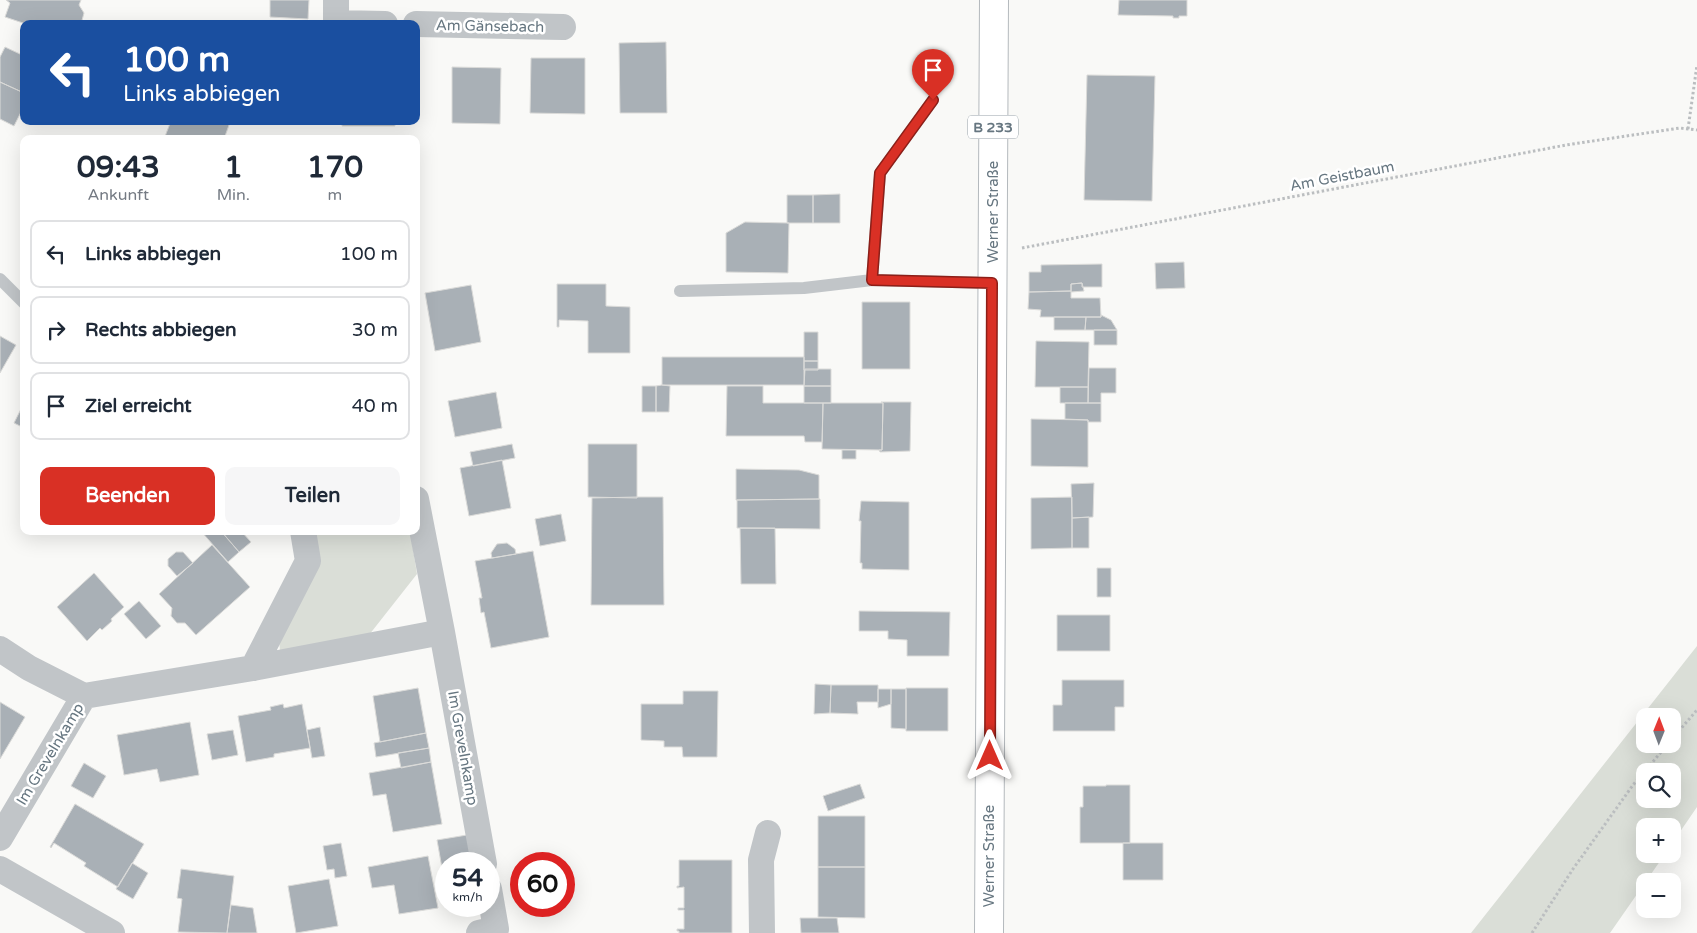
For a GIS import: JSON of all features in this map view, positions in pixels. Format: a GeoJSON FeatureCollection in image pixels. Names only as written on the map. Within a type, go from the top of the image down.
{"type":"FeatureCollection","features":[{"type":"Feature","properties":{"kind":"main road","name":"Werner Straße"},"geometry":{"type":"LineString","coordinates":[[989,933],[994,0]]}},
{"type":"Feature","properties":{"kind":"street"},"geometry":{"type":"LineString","coordinates":[[336,0],[336,20]]}},
{"type":"Feature","properties":{"kind":"street","name":"Am Gänsebach"},"geometry":{"type":"LineString","coordinates":[[420,24],[563,27]]}},
{"type":"Feature","properties":{"kind":"street","name":"Im Grevelnkamp"},"geometry":{"type":"LineString","coordinates":[[420,519],[482,852]]}},
{"type":"Feature","properties":{"kind":"street"},"geometry":{"type":"LineString","coordinates":[[253,668],[308,561],[304,535]]}},
{"type":"Feature","properties":{"kind":"street","name":"Im Grevelnkamp"},"geometry":{"type":"LineString","coordinates":[[0,649],[29,668],[84,696],[253,668],[442,632]]}},
{"type":"Feature","properties":{"kind":"street","name":"Im Grevelnkamp"},"geometry":{"type":"LineString","coordinates":[[0,838],[84,696]]}},
{"type":"Feature","properties":{"kind":"street"},"geometry":{"type":"LineString","coordinates":[[762,933],[761,860],[768,832]]}},
{"type":"Feature","properties":{"kind":"street"},"geometry":{"type":"LineString","coordinates":[[0,869],[112,933]]}},
{"type":"Feature","properties":{"kind":"street"},"geometry":{"type":"LineString","coordinates":[[479,933],[496,929],[494,917]]}},
{"type":"Feature","properties":{"kind":"lane"},"geometry":{"type":"LineString","coordinates":[[872,280],[880,173],[933,100]]}},
{"type":"Feature","properties":{"kind":"lane"},"geometry":{"type":"LineString","coordinates":[[0,279],[20,299]]}},
{"type":"Feature","properties":{"kind":"lane"},"geometry":{"type":"LineString","coordinates":[[680,291],[804,288],[872,280],[992,283]]}},
{"type":"Feature","properties":{"kind":"path"},"geometry":{"type":"LineString","coordinates":[[1688,130],[1697,64]]}},
{"type":"Feature","properties":{"kind":"path","name":"Am Geistbaum"},"geometry":{"type":"LineString","coordinates":[[992,254],[1566,145],[1680,128],[1697,130]]}},
{"type":"Feature","properties":{"kind":"path"},"geometry":{"type":"LineString","coordinates":[[1681,729],[1697,710]]}},
{"type":"Feature","properties":{"kind":"path"},"geometry":{"type":"LineString","coordinates":[[1532,933],[1573,870],[1633,785],[1660,753]]}},
{"type":"Feature","properties":{"kind":"shaded area"},"geometry":{"type":"Polygon","coordinates":[[[311,535],[411,535],[417,574],[369,635],[280,651],[279,640],[311,535]]]}},
{"type":"Feature","properties":{"kind":"shaded area"},"geometry":{"type":"Polygon","coordinates":[[[1697,646],[1697,807],[1681,830],[1681,818],[1636,818],[1636,863],[1659,863],[1652,873],[1636,873],[1636,896],[1610,933],[1471,933],[1636,723],[1636,753],[1681,753],[1681,708],[1648,708],[1697,646]]]}},
{"type":"Feature","properties":{"kind":"building"},"geometry":{"type":"Polygon","coordinates":[[[6,0],[81,0],[79,5],[84,13],[82,20],[20,20],[20,22],[5,17],[10,3],[6,0]]]}},
{"type":"Feature","properties":{"kind":"building"},"geometry":{"type":"Polygon","coordinates":[[[270,0],[309,0],[308,19],[270,17],[270,0]]]}},
{"type":"Feature","properties":{"kind":"building"},"geometry":{"type":"Polygon","coordinates":[[[1119,0],[1187,0],[1187,16],[1173,18],[1173,16],[1118,15],[1119,0]]]}},
{"type":"Feature","properties":{"kind":"building"},"geometry":{"type":"Polygon","coordinates":[[[666,42],[667,113],[620,113],[619,43],[666,42]]]}},
{"type":"Feature","properties":{"kind":"building"},"geometry":{"type":"Polygon","coordinates":[[[5,47],[20,54],[20,91],[0,82],[0,57],[5,47]]]}},
{"type":"Feature","properties":{"kind":"building"},"geometry":{"type":"Polygon","coordinates":[[[531,58],[585,58],[585,114],[530,113],[531,58]]]}},
{"type":"Feature","properties":{"kind":"building"},"geometry":{"type":"Polygon","coordinates":[[[452,67],[501,68],[500,124],[452,123],[452,67]]]}},
{"type":"Feature","properties":{"kind":"building"},"geometry":{"type":"Polygon","coordinates":[[[1087,75],[1155,76],[1152,201],[1084,200],[1087,75]]]}},
{"type":"Feature","properties":{"kind":"building"},"geometry":{"type":"Polygon","coordinates":[[[0,82],[20,91],[20,114],[14,126],[0,119],[0,82]]]}},
{"type":"Feature","properties":{"kind":"building"},"geometry":{"type":"Polygon","coordinates":[[[169,125],[229,125],[225,135],[166,135],[169,125]]]}},
{"type":"Feature","properties":{"kind":"building"},"geometry":{"type":"Polygon","coordinates":[[[342,125],[395,125],[395,126],[342,125]]]}},
{"type":"Feature","properties":{"kind":"building"},"geometry":{"type":"Polygon","coordinates":[[[840,194],[840,223],[813,223],[813,195],[840,194]]]}},
{"type":"Feature","properties":{"kind":"building"},"geometry":{"type":"Polygon","coordinates":[[[787,195],[813,195],[813,223],[787,223],[787,195]]]}},
{"type":"Feature","properties":{"kind":"building"},"geometry":{"type":"Polygon","coordinates":[[[745,222],[789,223],[788,273],[726,272],[726,233],[745,222]]]}},
{"type":"Feature","properties":{"kind":"building"},"geometry":{"type":"Polygon","coordinates":[[[1184,262],[1185,288],[1156,289],[1155,263],[1184,262]]]}},
{"type":"Feature","properties":{"kind":"building"},"geometry":{"type":"Polygon","coordinates":[[[1102,264],[1102,287],[1082,287],[1082,283],[1071,284],[1071,291],[1029,292],[1029,272],[1041,272],[1041,265],[1102,264]]]}},
{"type":"Feature","properties":{"kind":"building"},"geometry":{"type":"Polygon","coordinates":[[[1082,283],[1084,291],[1071,292],[1071,284],[1082,283]]]}},
{"type":"Feature","properties":{"kind":"building"},"geometry":{"type":"Polygon","coordinates":[[[557,284],[606,284],[606,306],[630,307],[630,353],[588,353],[588,321],[559,320],[559,327],[557,327],[557,284]]]}},
{"type":"Feature","properties":{"kind":"building"},"geometry":{"type":"Polygon","coordinates":[[[471,285],[481,342],[435,351],[425,293],[471,285]]]}},
{"type":"Feature","properties":{"kind":"building"},"geometry":{"type":"Polygon","coordinates":[[[1071,291],[1071,298],[1100,298],[1101,317],[1040,317],[1041,310],[1028,309],[1029,292],[1071,291]]]}},
{"type":"Feature","properties":{"kind":"building"},"geometry":{"type":"Polygon","coordinates":[[[862,302],[910,302],[910,369],[862,369],[862,302]]]}},
{"type":"Feature","properties":{"kind":"building"},"geometry":{"type":"Polygon","coordinates":[[[1101,315],[1111,320],[1117,330],[1085,330],[1086,317],[1101,317],[1101,315]]]}},
{"type":"Feature","properties":{"kind":"building"},"geometry":{"type":"Polygon","coordinates":[[[1054,317],[1086,317],[1085,330],[1054,330],[1054,317]]]}},
{"type":"Feature","properties":{"kind":"building"},"geometry":{"type":"Polygon","coordinates":[[[1094,330],[1117,330],[1117,345],[1094,345],[1094,330]]]}},
{"type":"Feature","properties":{"kind":"building"},"geometry":{"type":"Polygon","coordinates":[[[804,332],[818,332],[818,361],[804,361],[804,332]]]}},
{"type":"Feature","properties":{"kind":"building"},"geometry":{"type":"Polygon","coordinates":[[[0,336],[16,345],[0,373],[0,336]]]}},
{"type":"Feature","properties":{"kind":"building"},"geometry":{"type":"Polygon","coordinates":[[[1036,341],[1089,342],[1088,387],[1035,387],[1036,341]]]}},
{"type":"Feature","properties":{"kind":"building"},"geometry":{"type":"Polygon","coordinates":[[[662,357],[804,357],[804,385],[662,385],[662,357]]]}},
{"type":"Feature","properties":{"kind":"building"},"geometry":{"type":"Polygon","coordinates":[[[804,361],[818,361],[818,370],[804,370],[804,361]]]}},
{"type":"Feature","properties":{"kind":"building"},"geometry":{"type":"Polygon","coordinates":[[[1089,368],[1116,368],[1116,393],[1101,393],[1101,403],[1088,403],[1089,368]]]}},
{"type":"Feature","properties":{"kind":"building"},"geometry":{"type":"Polygon","coordinates":[[[805,369],[831,369],[831,386],[804,386],[805,369]]]}},
{"type":"Feature","properties":{"kind":"building"},"geometry":{"type":"Polygon","coordinates":[[[642,386],[656,386],[656,412],[642,412],[642,386]]]}},
{"type":"Feature","properties":{"kind":"building"},"geometry":{"type":"Polygon","coordinates":[[[656,386],[670,386],[669,412],[656,412],[656,386]]]}},
{"type":"Feature","properties":{"kind":"building"},"geometry":{"type":"Polygon","coordinates":[[[727,386],[763,386],[763,403],[823,403],[822,442],[805,442],[804,436],[726,436],[727,386]]]}},
{"type":"Feature","properties":{"kind":"building"},"geometry":{"type":"Polygon","coordinates":[[[804,386],[831,386],[831,403],[804,403],[804,386]]]}},
{"type":"Feature","properties":{"kind":"building"},"geometry":{"type":"Polygon","coordinates":[[[1060,387],[1088,387],[1088,403],[1060,403],[1060,387]]]}},
{"type":"Feature","properties":{"kind":"building"},"geometry":{"type":"Polygon","coordinates":[[[496,392],[502,428],[455,437],[448,401],[496,392]]]}},
{"type":"Feature","properties":{"kind":"building"},"geometry":{"type":"Polygon","coordinates":[[[881,402],[911,402],[910,451],[880,452],[879,450],[882,450],[883,403],[881,402]]]}},
{"type":"Feature","properties":{"kind":"building"},"geometry":{"type":"Polygon","coordinates":[[[823,403],[883,403],[882,450],[822,449],[823,403]]]}},
{"type":"Feature","properties":{"kind":"building"},"geometry":{"type":"Polygon","coordinates":[[[1065,403],[1101,403],[1101,422],[1065,419],[1065,403]]]}},
{"type":"Feature","properties":{"kind":"building"},"geometry":{"type":"Polygon","coordinates":[[[20,411],[20,426],[14,423],[20,411]]]}},
{"type":"Feature","properties":{"kind":"building"},"geometry":{"type":"Polygon","coordinates":[[[1031,419],[1088,420],[1088,467],[1031,466],[1031,419]]]}},
{"type":"Feature","properties":{"kind":"building"},"geometry":{"type":"Polygon","coordinates":[[[512,444],[515,458],[473,466],[470,452],[512,444]]]}},
{"type":"Feature","properties":{"kind":"building"},"geometry":{"type":"Polygon","coordinates":[[[588,444],[637,444],[637,498],[588,497],[588,444]]]}},
{"type":"Feature","properties":{"kind":"building"},"geometry":{"type":"Polygon","coordinates":[[[842,450],[856,450],[856,459],[842,459],[842,450]]]}},
{"type":"Feature","properties":{"kind":"building"},"geometry":{"type":"Polygon","coordinates":[[[502,460],[511,508],[469,516],[460,468],[502,460]]]}},
{"type":"Feature","properties":{"kind":"building"},"geometry":{"type":"Polygon","coordinates":[[[736,469],[799,470],[819,475],[819,499],[736,500],[736,469]]]}},
{"type":"Feature","properties":{"kind":"building"},"geometry":{"type":"Polygon","coordinates":[[[1094,483],[1093,517],[1072,518],[1071,484],[1094,483]]]}},
{"type":"Feature","properties":{"kind":"building"},"geometry":{"type":"Polygon","coordinates":[[[663,497],[664,605],[591,605],[592,498],[663,497]]]}},
{"type":"Feature","properties":{"kind":"building"},"geometry":{"type":"Polygon","coordinates":[[[1072,497],[1072,548],[1031,549],[1031,498],[1072,497]]]}},
{"type":"Feature","properties":{"kind":"building"},"geometry":{"type":"Polygon","coordinates":[[[820,499],[820,529],[737,528],[737,500],[820,499]]]}},
{"type":"Feature","properties":{"kind":"building"},"geometry":{"type":"Polygon","coordinates":[[[861,501],[909,502],[909,570],[862,569],[862,563],[860,563],[861,521],[859,521],[861,501]]]}},
{"type":"Feature","properties":{"kind":"building"},"geometry":{"type":"Polygon","coordinates":[[[561,514],[566,541],[540,546],[535,519],[561,514]]]}},
{"type":"Feature","properties":{"kind":"building"},"geometry":{"type":"Polygon","coordinates":[[[1089,517],[1089,548],[1072,548],[1072,518],[1089,517]]]}},
{"type":"Feature","properties":{"kind":"building"},"geometry":{"type":"Polygon","coordinates":[[[740,528],[775,528],[776,584],[741,584],[740,528]]]}},
{"type":"Feature","properties":{"kind":"building"},"geometry":{"type":"Polygon","coordinates":[[[204,535],[224,535],[239,552],[228,562],[204,535]]]}},
{"type":"Feature","properties":{"kind":"building"},"geometry":{"type":"Polygon","coordinates":[[[224,535],[245,535],[251,542],[239,552],[224,535]]]}},
{"type":"Feature","properties":{"kind":"building"},"geometry":{"type":"Polygon","coordinates":[[[507,543],[515,549],[516,554],[492,558],[491,553],[497,544],[507,543]]]}},
{"type":"Feature","properties":{"kind":"building"},"geometry":{"type":"Polygon","coordinates":[[[212,545],[250,587],[196,635],[185,623],[177,623],[171,616],[172,608],[159,594],[212,545]]]}},
{"type":"Feature","properties":{"kind":"building"},"geometry":{"type":"Polygon","coordinates":[[[533,551],[549,637],[491,648],[484,612],[481,613],[479,598],[482,598],[475,561],[533,551]]]}},
{"type":"Feature","properties":{"kind":"building"},"geometry":{"type":"Polygon","coordinates":[[[176,552],[183,552],[193,563],[177,576],[168,566],[168,559],[176,552]]]}},
{"type":"Feature","properties":{"kind":"building"},"geometry":{"type":"Polygon","coordinates":[[[1097,568],[1111,568],[1111,597],[1097,597],[1097,568]]]}},
{"type":"Feature","properties":{"kind":"building"},"geometry":{"type":"Polygon","coordinates":[[[94,573],[124,607],[111,619],[112,621],[102,630],[100,628],[87,641],[57,607],[94,573]]]}},
{"type":"Feature","properties":{"kind":"building"},"geometry":{"type":"Polygon","coordinates":[[[139,601],[161,626],[146,639],[124,614],[139,601]]]}},
{"type":"Feature","properties":{"kind":"building"},"geometry":{"type":"Polygon","coordinates":[[[859,611],[950,612],[949,656],[907,656],[907,640],[888,639],[888,631],[859,631],[859,611]]]}},
{"type":"Feature","properties":{"kind":"building"},"geometry":{"type":"Polygon","coordinates":[[[1057,615],[1110,615],[1110,651],[1057,651],[1057,615]]]}},
{"type":"Feature","properties":{"kind":"building"},"geometry":{"type":"Polygon","coordinates":[[[1062,680],[1124,680],[1124,707],[1115,707],[1115,731],[1053,731],[1053,705],[1062,705],[1062,680]]]}},
{"type":"Feature","properties":{"kind":"building"},"geometry":{"type":"Polygon","coordinates":[[[815,684],[831,685],[830,713],[814,714],[815,684]]]}},
{"type":"Feature","properties":{"kind":"building"},"geometry":{"type":"Polygon","coordinates":[[[831,685],[878,685],[878,702],[857,702],[858,714],[830,713],[831,685]]]}},
{"type":"Feature","properties":{"kind":"building"},"geometry":{"type":"Polygon","coordinates":[[[418,688],[426,733],[380,742],[373,696],[418,688]]]}},
{"type":"Feature","properties":{"kind":"building"},"geometry":{"type":"Polygon","coordinates":[[[906,688],[948,688],[948,731],[906,731],[906,688]]]}},
{"type":"Feature","properties":{"kind":"building"},"geometry":{"type":"Polygon","coordinates":[[[878,689],[891,689],[891,704],[878,708],[878,689]]]}},
{"type":"Feature","properties":{"kind":"building"},"geometry":{"type":"Polygon","coordinates":[[[891,689],[906,689],[906,729],[891,728],[891,689]]]}},
{"type":"Feature","properties":{"kind":"building"},"geometry":{"type":"Polygon","coordinates":[[[683,691],[718,691],[717,757],[683,757],[682,747],[664,747],[664,741],[641,740],[641,704],[683,704],[683,691]]]}},
{"type":"Feature","properties":{"kind":"building"},"geometry":{"type":"Polygon","coordinates":[[[0,702],[25,717],[0,759],[0,702]]]}},
{"type":"Feature","properties":{"kind":"building"},"geometry":{"type":"Polygon","coordinates":[[[283,704],[284,708],[302,704],[310,748],[274,754],[274,757],[246,762],[238,716],[271,710],[270,707],[283,704]]]}},
{"type":"Feature","properties":{"kind":"building"},"geometry":{"type":"Polygon","coordinates":[[[190,722],[199,775],[160,782],[157,769],[124,775],[117,735],[190,722]]]}},
{"type":"Feature","properties":{"kind":"building"},"geometry":{"type":"Polygon","coordinates":[[[320,727],[325,756],[312,758],[307,730],[320,727]]]}},
{"type":"Feature","properties":{"kind":"building"},"geometry":{"type":"Polygon","coordinates":[[[233,730],[238,755],[212,760],[207,734],[233,730]]]}},
{"type":"Feature","properties":{"kind":"building"},"geometry":{"type":"Polygon","coordinates":[[[426,733],[429,748],[376,757],[374,743],[426,733]]]}},
{"type":"Feature","properties":{"kind":"building"},"geometry":{"type":"Polygon","coordinates":[[[429,748],[431,762],[401,768],[398,753],[429,748]]]}},
{"type":"Feature","properties":{"kind":"building"},"geometry":{"type":"Polygon","coordinates":[[[431,762],[442,824],[393,832],[386,794],[373,796],[369,773],[431,762]]]}},
{"type":"Feature","properties":{"kind":"building"},"geometry":{"type":"Polygon","coordinates":[[[84,763],[106,776],[93,798],[71,786],[84,763]]]}},
{"type":"Feature","properties":{"kind":"building"},"geometry":{"type":"Polygon","coordinates":[[[860,784],[865,798],[828,811],[823,796],[860,784]]]}},
{"type":"Feature","properties":{"kind":"building"},"geometry":{"type":"Polygon","coordinates":[[[1130,785],[1130,843],[1080,843],[1080,807],[1083,807],[1083,786],[1130,785]]]}},
{"type":"Feature","properties":{"kind":"building"},"geometry":{"type":"Polygon","coordinates":[[[75,804],[144,844],[118,887],[84,866],[86,863],[54,843],[50,847],[75,804]]]}},
{"type":"Feature","properties":{"kind":"building"},"geometry":{"type":"Polygon","coordinates":[[[818,816],[865,816],[865,867],[818,867],[818,816]]]}},
{"type":"Feature","properties":{"kind":"building"},"geometry":{"type":"Polygon","coordinates":[[[467,835],[470,852],[439,852],[437,840],[467,835]]]}},
{"type":"Feature","properties":{"kind":"building"},"geometry":{"type":"Polygon","coordinates":[[[341,843],[347,876],[335,878],[334,869],[327,870],[323,846],[341,843]]]}},
{"type":"Feature","properties":{"kind":"building"},"geometry":{"type":"Polygon","coordinates":[[[1123,843],[1163,843],[1163,880],[1123,880],[1123,843]]]}},
{"type":"Feature","properties":{"kind":"building"},"geometry":{"type":"Polygon","coordinates":[[[428,856],[435,892],[435,908],[399,914],[394,885],[372,888],[368,867],[428,856]]]}},
{"type":"Feature","properties":{"kind":"building"},"geometry":{"type":"Polygon","coordinates":[[[679,860],[732,860],[732,933],[679,933],[677,931],[677,929],[684,929],[684,910],[678,910],[678,908],[684,908],[684,887],[677,888],[679,886],[679,860]]]}},
{"type":"Feature","properties":{"kind":"building"},"geometry":{"type":"Polygon","coordinates":[[[132,863],[148,873],[133,899],[116,889],[132,863]]]}},
{"type":"Feature","properties":{"kind":"building"},"geometry":{"type":"Polygon","coordinates":[[[818,867],[865,867],[865,918],[818,917],[818,867]]]}},
{"type":"Feature","properties":{"kind":"building"},"geometry":{"type":"Polygon","coordinates":[[[181,869],[234,876],[227,933],[178,932],[182,899],[177,898],[181,869]]]}},
{"type":"Feature","properties":{"kind":"building"},"geometry":{"type":"Polygon","coordinates":[[[329,879],[338,926],[296,933],[288,886],[329,879]]]}},
{"type":"Feature","properties":{"kind":"building"},"geometry":{"type":"Polygon","coordinates":[[[231,905],[253,908],[257,933],[227,933],[231,905]]]}},
{"type":"Feature","properties":{"kind":"building"},"geometry":{"type":"Polygon","coordinates":[[[800,918],[837,918],[839,933],[801,933],[800,918]]]}},
{"type":"Feature","properties":{"kind":"route"},"geometry":{"type":"LineString","coordinates":[[933,100],[880,173],[872,280],[992,283],[990,756]]}}]}
